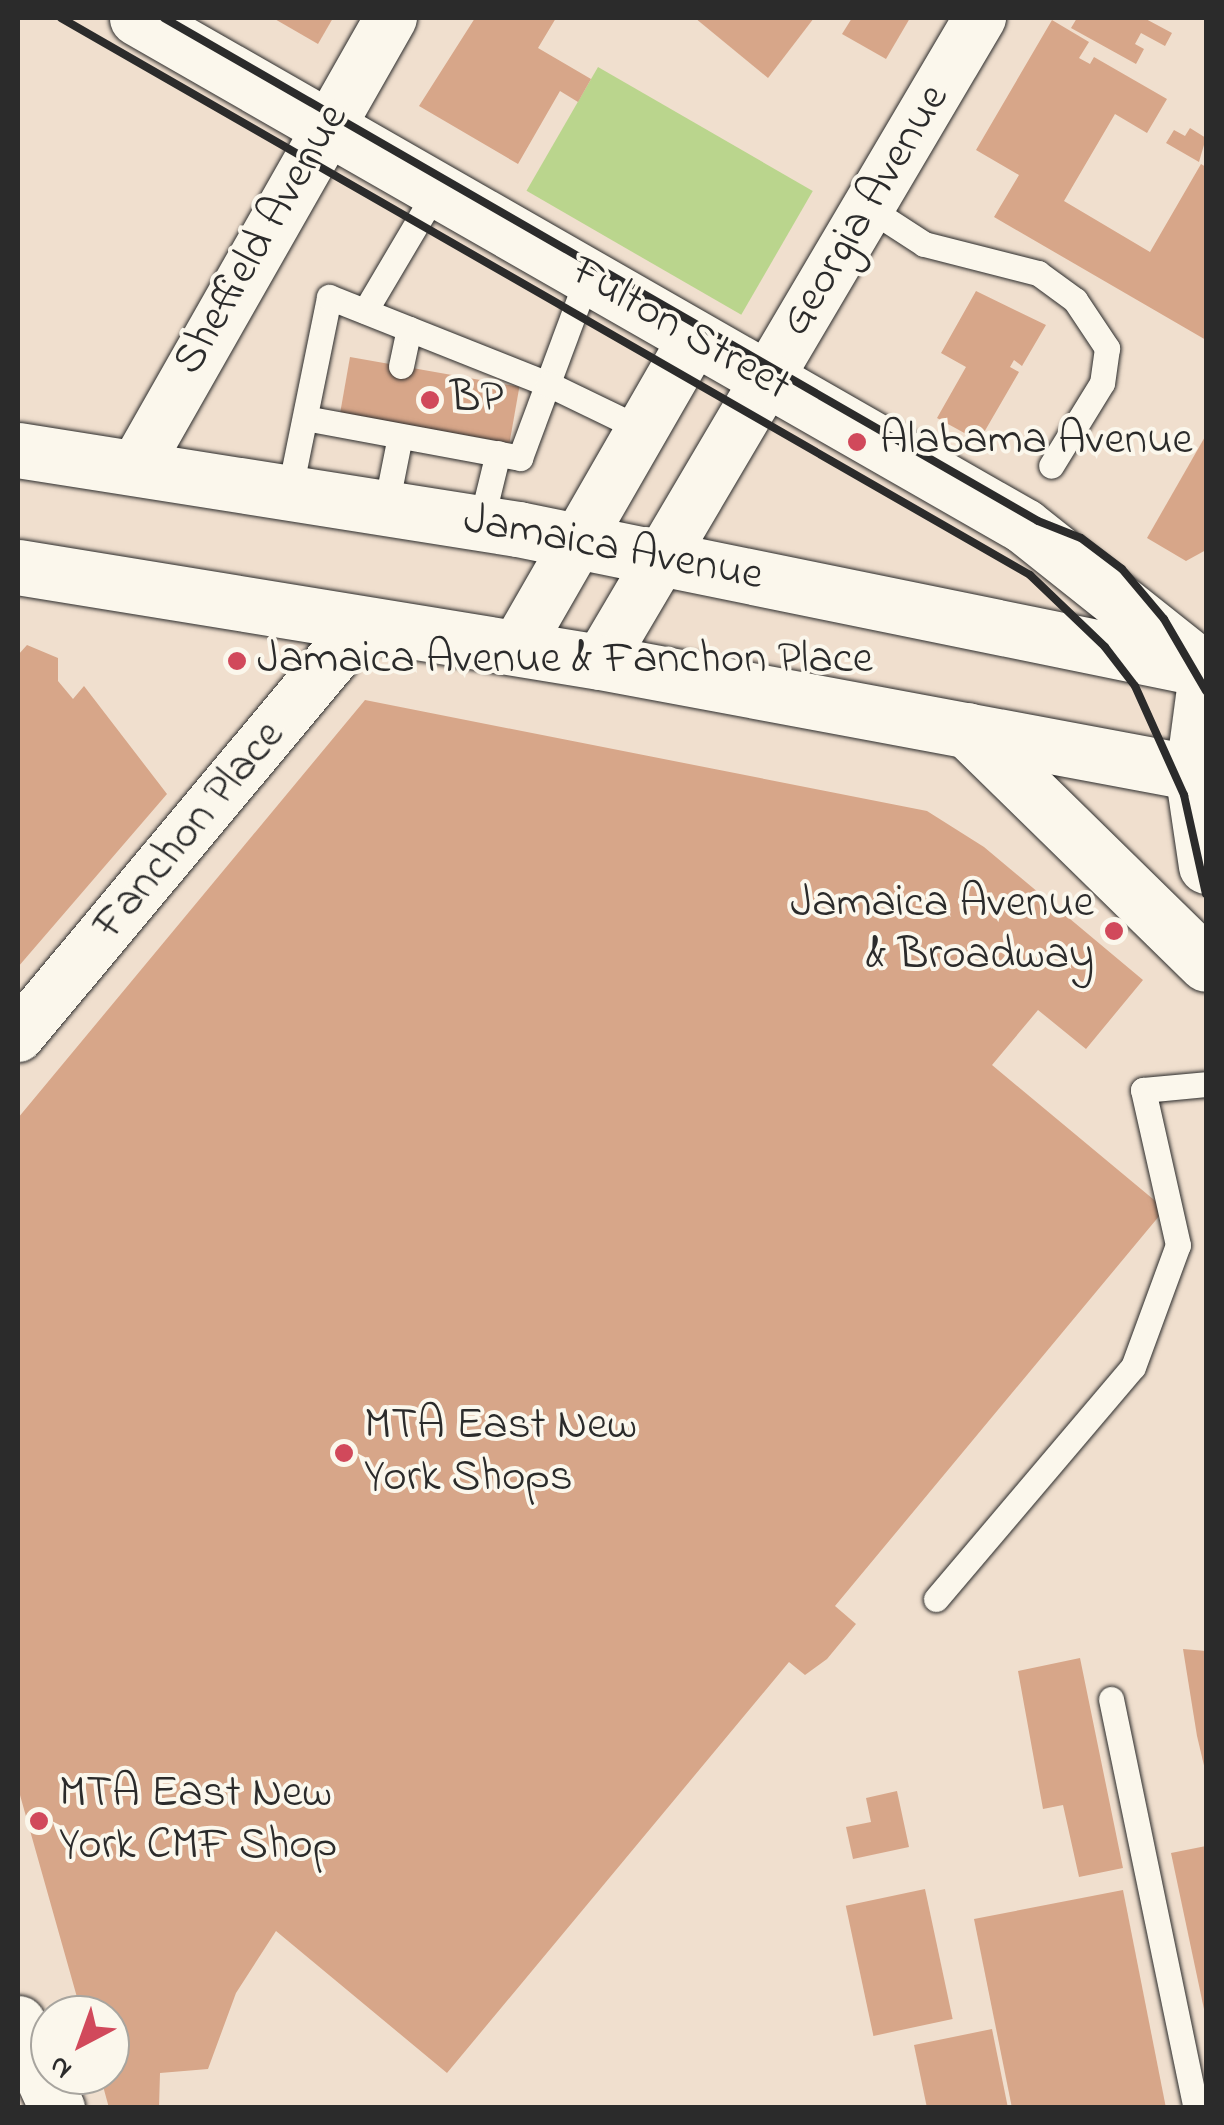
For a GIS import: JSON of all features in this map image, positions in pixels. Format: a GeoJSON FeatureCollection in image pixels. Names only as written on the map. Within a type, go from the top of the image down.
{"type":"FeatureCollection","features":[{"type":"Feature","properties":{"kind":"main road","name":"Fulton Street"},"geometry":{"type":"LineString","coordinates":[[138,18],[1024,526],[1206,669]]}},
{"type":"Feature","properties":{"kind":"main road","name":"Jamaica Avenue"},"geometry":{"type":"LineString","coordinates":[[18,450],[137,465],[481,522],[1206,669]]}},
{"type":"Feature","properties":{"kind":"main road"},"geometry":{"type":"LineString","coordinates":[[18,567],[600,662],[1199,773],[1206,866]]}},
{"type":"Feature","properties":{"kind":"main road"},"geometry":{"type":"LineString","coordinates":[[967,730],[1206,964]]}},
{"type":"Feature","properties":{"kind":"main road"},"geometry":{"type":"LineString","coordinates":[[18,2023],[57,2108]]}},
{"type":"Feature","properties":{"kind":"street","name":"Sheffield Avenue"},"geometry":{"type":"LineString","coordinates":[[137,465],[391,18]]}},
{"type":"Feature","properties":{"kind":"street","name":"Georgia Avenue"},"geometry":{"type":"LineString","coordinates":[[600,662],[980,18]]}},
{"type":"Feature","properties":{"kind":"street"},"geometry":{"type":"LineString","coordinates":[[516,649],[694,338]]}},
{"type":"Feature","properties":{"kind":"street","name":"Fanchon Place"},"geometry":{"type":"LineString","coordinates":[[18,1036],[362,624]]}},
{"type":"Feature","properties":{"kind":"street"},"geometry":{"type":"LineString","coordinates":[[1199,773],[1206,669]]}},
{"type":"Feature","properties":{"kind":"lane"},"geometry":{"type":"LineString","coordinates":[[365,311],[436,191]]}},
{"type":"Feature","properties":{"kind":"lane"},"geometry":{"type":"LineString","coordinates":[[868,207],[924,244],[1038,273],[1075,300],[1107,348],[1102,383],[1052,466]]}},
{"type":"Feature","properties":{"kind":"lane"},"geometry":{"type":"LineString","coordinates":[[305,418],[463,441],[520,458],[588,278]]}},
{"type":"Feature","properties":{"kind":"lane"},"geometry":{"type":"LineString","coordinates":[[290,489],[328,297],[408,329],[475,368],[548,384],[641,429]]}},
{"type":"Feature","properties":{"kind":"lane"},"geometry":{"type":"LineString","coordinates":[[401,366],[408,329]]}},
{"type":"Feature","properties":{"kind":"lane"},"geometry":{"type":"LineString","coordinates":[[386,506],[392,430]]}},
{"type":"Feature","properties":{"kind":"lane"},"geometry":{"type":"LineString","coordinates":[[481,522],[498,454]]}},
{"type":"Feature","properties":{"kind":"lane"},"geometry":{"type":"LineString","coordinates":[[936,1599],[1132,1368],[1178,1244],[1144,1090],[1206,1084]]}},
{"type":"Feature","properties":{"kind":"lane"},"geometry":{"type":"LineString","coordinates":[[1112,1700],[1196,2108]]}},
{"type":"Feature","properties":{"kind":"green space"},"geometry":{"type":"Polygon","coordinates":[[[598,67],[813,191],[741,315],[526,191],[598,67]]]}},
{"type":"Feature","properties":{"kind":"building"},"geometry":{"type":"Polygon","coordinates":[[[273,18],[333,18],[318,44],[273,18]]]}},
{"type":"Feature","properties":{"kind":"building"},"geometry":{"type":"Polygon","coordinates":[[[475,18],[556,18],[538,48],[591,79],[578,102],[560,91],[518,164],[419,106],[475,18]]]}},
{"type":"Feature","properties":{"kind":"building"},"geometry":{"type":"Polygon","coordinates":[[[695,18],[814,18],[768,78],[695,18]]]}},
{"type":"Feature","properties":{"kind":"building"},"geometry":{"type":"Polygon","coordinates":[[[852,18],[910,18],[886,59],[842,34],[852,18]]]}},
{"type":"Feature","properties":{"kind":"building"},"geometry":{"type":"Polygon","coordinates":[[[1077,18],[1144,18],[1172,33],[1165,46],[1141,33],[1135,44],[1144,49],[1136,64],[1071,28],[1077,18]]]}},
{"type":"Feature","properties":{"kind":"building"},"geometry":{"type":"Polygon","coordinates":[[[1052,20],[1089,42],[1079,58],[1090,64],[1094,57],[1167,99],[1147,133],[1115,114],[1064,201],[1150,252],[1201,164],[1206,167],[1206,340],[994,217],[1019,175],[976,150],[1052,20]]]}},
{"type":"Feature","properties":{"kind":"building"},"geometry":{"type":"Polygon","coordinates":[[[1190,128],[1206,138],[1199,162],[1166,143],[1174,130],[1185,136],[1190,128]]]}},
{"type":"Feature","properties":{"kind":"building"},"geometry":{"type":"Polygon","coordinates":[[[976,291],[1046,325],[1022,366],[1014,360],[1010,367],[1019,372],[979,441],[937,418],[966,367],[941,353],[976,291]]]}},
{"type":"Feature","properties":{"kind":"building","name":"BP"},"geometry":{"type":"Polygon","coordinates":[[[350,357],[519,387],[509,443],[340,413],[350,357]]]}},
{"type":"Feature","properties":{"kind":"building"},"geometry":{"type":"Polygon","coordinates":[[[1206,435],[1206,550],[1186,561],[1147,538],[1206,435]]]}},
{"type":"Feature","properties":{"kind":"building"},"geometry":{"type":"Polygon","coordinates":[[[27,645],[58,658],[58,681],[73,699],[84,686],[167,794],[18,967],[18,655],[27,645]]]}},
{"type":"Feature","properties":{"kind":"building","name":"MTA East New York Shops"},"geometry":{"type":"Polygon","coordinates":[[[365,700],[927,811],[984,847],[1143,980],[1086,1049],[1038,1010],[992,1065],[1165,1209],[835,1606],[856,1624],[827,1659],[805,1675],[789,1662],[447,2073],[276,1931],[236,1993],[208,2069],[160,2073],[159,2108],[109,2108],[105,2095],[130,2095],[130,1995],[76,1995],[18,1788],[18,1118],[365,700]]]}},
{"type":"Feature","properties":{"kind":"building"},"geometry":{"type":"Polygon","coordinates":[[[1183,1649],[1206,1651],[1206,1774],[1197,1736],[1183,1649]]]}},
{"type":"Feature","properties":{"kind":"building"},"geometry":{"type":"Polygon","coordinates":[[[1080,1658],[1123,1868],[1079,1877],[1063,1805],[1043,1809],[1018,1671],[1080,1658]]]}},
{"type":"Feature","properties":{"kind":"building"},"geometry":{"type":"Polygon","coordinates":[[[897,1791],[909,1847],[853,1859],[846,1827],[871,1822],[866,1798],[897,1791]]]}},
{"type":"Feature","properties":{"kind":"building"},"geometry":{"type":"Polygon","coordinates":[[[1206,1846],[1206,2014],[1205,2014],[1171,1853],[1206,1846]]]}},
{"type":"Feature","properties":{"kind":"building"},"geometry":{"type":"Polygon","coordinates":[[[925,1889],[953,2019],[873,2036],[846,1906],[925,1889]]]}},
{"type":"Feature","properties":{"kind":"building"},"geometry":{"type":"Polygon","coordinates":[[[1123,1890],[1166,2108],[1012,2108],[974,1919],[1123,1890]]]}},
{"type":"Feature","properties":{"kind":"building"},"geometry":{"type":"Polygon","coordinates":[[[992,2029],[1008,2108],[927,2108],[914,2045],[992,2029]]]}},
{"type":"Feature","properties":{"kind":"railway"},"geometry":{"type":"LineString","coordinates":[[61,18],[1030,575],[1105,647],[1135,686],[1184,795],[1206,894]]}},
{"type":"Feature","properties":{"kind":"railway"},"geometry":{"type":"LineString","coordinates":[[164,18],[1038,521],[1081,538],[1122,569],[1164,619],[1206,691]]}},
{"type":"Feature","properties":{"kind":"place","name":"BP"},"geometry":{"type":"Point","coordinates":[430,400]}},
{"type":"Feature","properties":{"kind":"place","name":"Alabama Avenue"},"geometry":{"type":"Point","coordinates":[857,442]}},
{"type":"Feature","properties":{"kind":"place","name":"Jamaica Avenue & Fanchon Place"},"geometry":{"type":"Point","coordinates":[237,661]}},
{"type":"Feature","properties":{"kind":"place","name":"Jamaica Avenue & Broadway"},"geometry":{"type":"Point","coordinates":[1114,931]}},
{"type":"Feature","properties":{"kind":"place","name":"MTA East New York Shops"},"geometry":{"type":"Point","coordinates":[344,1453]}},
{"type":"Feature","properties":{"kind":"place","name":"MTA East New York CMF Shop"},"geometry":{"type":"Point","coordinates":[39,1821]}}]}
